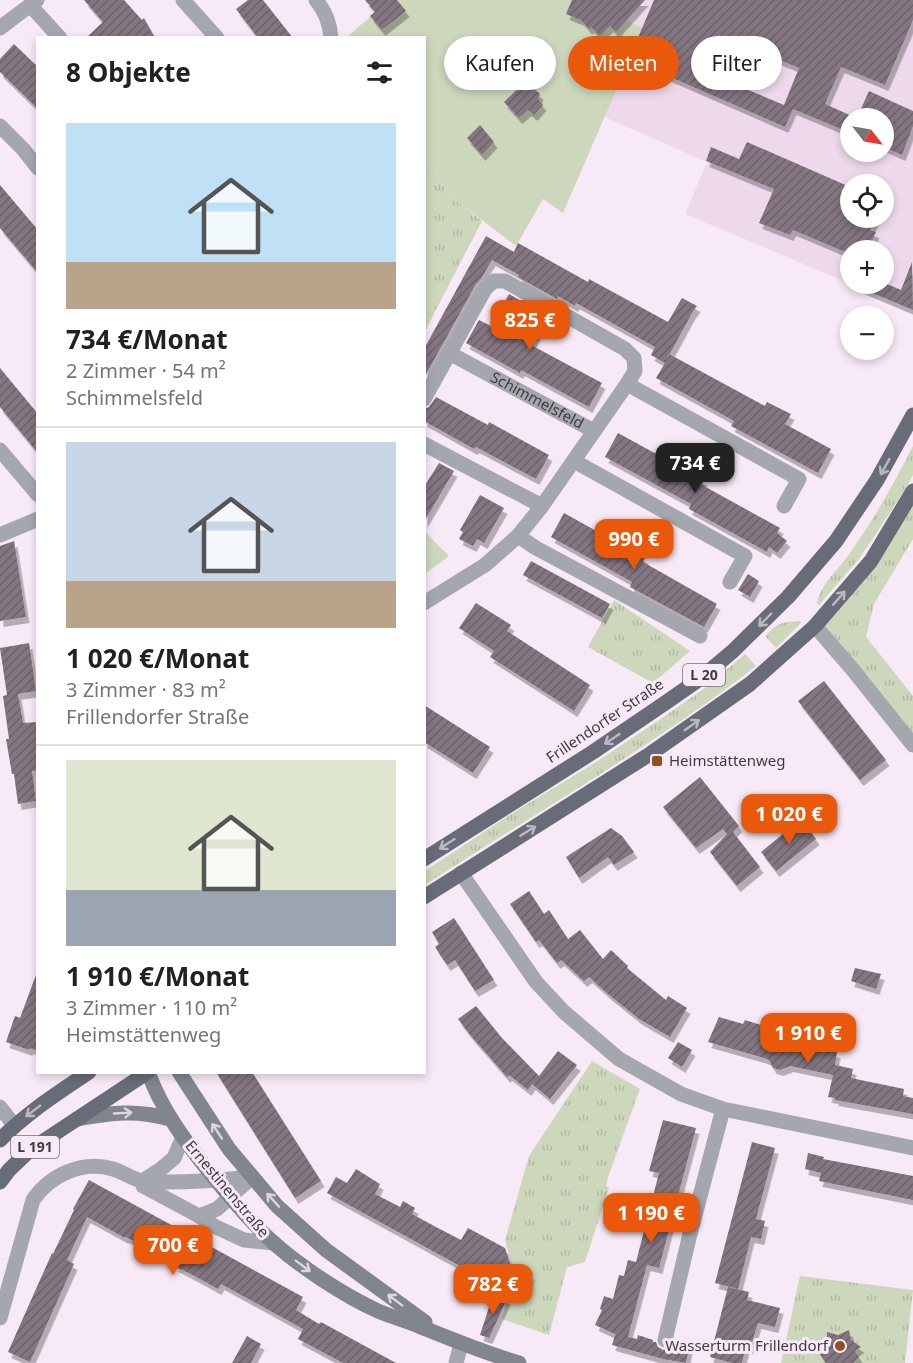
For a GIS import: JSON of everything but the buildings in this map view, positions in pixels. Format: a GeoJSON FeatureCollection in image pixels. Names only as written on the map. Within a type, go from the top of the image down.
{"type":"FeatureCollection","features":[{"type":"Feature","properties":{"kind":"main road","name":"Frillendorfer Straße"},"geometry":{"type":"LineString","coordinates":[[426,858],[593,752],[701,678],[733,651],[788,597],[836,541],[877,480],[913,416]]}},
{"type":"Feature","properties":{"kind":"main road","name":"L 20"},"geometry":{"type":"LineString","coordinates":[[426,896],[675,737],[750,684],[815,626],[871,561],[913,490]]}},
{"type":"Feature","properties":{"kind":"main road","name":"L 191"},"geometry":{"type":"LineString","coordinates":[[0,1140],[14,1125],[86,1074]]}},
{"type":"Feature","properties":{"kind":"main road","name":"L 191"},"geometry":{"type":"LineString","coordinates":[[0,1182],[19,1160],[145,1074]]}},
{"type":"Feature","properties":{"kind":"main road","name":"Ernestinenstraße"},"geometry":{"type":"LineString","coordinates":[[149,1074],[170,1119],[216,1180],[274,1243],[311,1272],[377,1311],[461,1344],[519,1363]]}},
{"type":"Feature","properties":{"kind":"main road","name":"Ernestinenstraße"},"geometry":{"type":"LineString","coordinates":[[180,1074],[229,1149],[277,1206],[326,1250],[422,1320],[461,1344]]}},
{"type":"Feature","properties":{"kind":"main road","name":"L 191"},"geometry":{"type":"LineString","coordinates":[[76,1119],[117,1112],[147,1113],[170,1119]]}},
{"type":"Feature","properties":{"kind":"street"},"geometry":{"type":"LineString","coordinates":[[183,0],[215,36]]}},
{"type":"Feature","properties":{"kind":"street"},"geometry":{"type":"LineString","coordinates":[[316,0],[328,20],[331,36]]}},
{"type":"Feature","properties":{"kind":"street"},"geometry":{"type":"LineString","coordinates":[[0,28],[34,3],[59,36]]}},
{"type":"Feature","properties":{"kind":"street"},"geometry":{"type":"LineString","coordinates":[[0,126],[36,165]]}},
{"type":"Feature","properties":{"kind":"street","name":"Schimmelsfeld"},"geometry":{"type":"LineString","coordinates":[[426,395],[484,289],[494,280],[505,281],[625,349],[634,358],[635,370],[627,384],[542,507],[518,536],[485,565],[426,602]]}},
{"type":"Feature","properties":{"kind":"street","name":"Schimmelsfeld"},"geometry":{"type":"LineString","coordinates":[[449,353],[594,431]]}},
{"type":"Feature","properties":{"kind":"street"},"geometry":{"type":"LineString","coordinates":[[627,384],[799,479],[784,506]]}},
{"type":"Feature","properties":{"kind":"street"},"geometry":{"type":"LineString","coordinates":[[426,445],[542,507]]}},
{"type":"Feature","properties":{"kind":"street"},"geometry":{"type":"LineString","coordinates":[[0,450],[36,493]]}},
{"type":"Feature","properties":{"kind":"street"},"geometry":{"type":"LineString","coordinates":[[574,461],[745,556],[730,582]]}},
{"type":"Feature","properties":{"kind":"street"},"geometry":{"type":"LineString","coordinates":[[0,535],[36,520]]}},
{"type":"Feature","properties":{"kind":"street"},"geometry":{"type":"LineString","coordinates":[[518,536],[536,548],[700,636]]}},
{"type":"Feature","properties":{"kind":"street"},"geometry":{"type":"LineString","coordinates":[[815,626],[913,745]]}},
{"type":"Feature","properties":{"kind":"street"},"geometry":{"type":"LineString","coordinates":[[461,873],[536,982],[564,1012],[618,1059],[681,1095],[723,1108],[913,1148]]}},
{"type":"Feature","properties":{"kind":"street"},"geometry":{"type":"LineString","coordinates":[[0,1107],[14,1125]]}},
{"type":"Feature","properties":{"kind":"street"},"geometry":{"type":"LineString","coordinates":[[665,1340],[723,1108]]}},
{"type":"Feature","properties":{"kind":"street"},"geometry":{"type":"LineString","coordinates":[[142,1181],[174,1158],[183,1137]]}},
{"type":"Feature","properties":{"kind":"street"},"geometry":{"type":"LineString","coordinates":[[0,1318],[33,1200],[44,1186],[56,1177],[84,1168],[100,1167],[119,1171],[142,1181],[196,1182],[252,1177]]}},
{"type":"Feature","properties":{"kind":"street"},"geometry":{"type":"LineString","coordinates":[[199,1215],[218,1209],[252,1177]]}},
{"type":"Feature","properties":{"kind":"street"},"geometry":{"type":"LineString","coordinates":[[142,1181],[142,1186],[199,1215],[216,1227],[244,1240],[274,1243]]}},
{"type":"Feature","properties":{"kind":"street"},"geometry":{"type":"LineString","coordinates":[[456,1363],[461,1344]]}},
{"type":"Feature","properties":{"kind":"shaded area"},"geometry":{"type":"Polygon","coordinates":[[[576,0],[913,0],[913,310],[875,294],[894,294],[894,240],[840,240],[840,279],[685,214],[707,162],[604,117],[616,90],[679,90],[679,36],[639,36],[642,28],[576,0]]]}},
{"type":"Feature","properties":{"kind":"green space"},"geometry":{"type":"Polygon","coordinates":[[[389,0],[576,0],[643,28],[640,36],[568,36],[568,90],[616,90],[563,213],[543,199],[516,246],[453,198],[426,164],[426,36],[348,36],[389,0]]]}},
{"type":"Feature","properties":{"kind":"green space"},"geometry":{"type":"Polygon","coordinates":[[[426,164],[453,198],[482,221],[426,329],[426,164]]]}},
{"type":"Feature","properties":{"kind":"green space"},"geometry":{"type":"Polygon","coordinates":[[[913,446],[913,475],[903,493],[859,559],[819,605],[817,604],[822,589],[877,512],[913,446]]]}},
{"type":"Feature","properties":{"kind":"green space"},"geometry":{"type":"Polygon","coordinates":[[[913,490],[913,539],[874,604],[866,637],[913,696],[913,745],[817,626],[913,490]]]}},
{"type":"Feature","properties":{"kind":"green space"},"geometry":{"type":"Polygon","coordinates":[[[426,533],[449,556],[426,573],[426,533]]]}},
{"type":"Feature","properties":{"kind":"green space"},"geometry":{"type":"Polygon","coordinates":[[[614,600],[690,651],[653,683],[588,647],[614,600]]]}},
{"type":"Feature","properties":{"kind":"green space"},"geometry":{"type":"Polygon","coordinates":[[[800,621],[801,623],[776,648],[765,636],[780,624],[800,621]]]}},
{"type":"Feature","properties":{"kind":"green space"},"geometry":{"type":"Polygon","coordinates":[[[745,654],[756,666],[635,752],[426,884],[426,870],[508,816],[598,761],[705,688],[745,654]]]}},
{"type":"Feature","properties":{"kind":"green space"},"geometry":{"type":"Polygon","coordinates":[[[592,1061],[640,1089],[608,1177],[606,1186],[609,1188],[585,1262],[567,1267],[549,1335],[502,1319],[514,1273],[505,1240],[529,1156],[592,1061]]]}},
{"type":"Feature","properties":{"kind":"green space"},"geometry":{"type":"Polygon","coordinates":[[[800,1276],[913,1290],[905,1363],[781,1363],[800,1276]]]}},
{"type":"Feature","properties":{"kind":"place","name":"Heimstättenweg"},"geometry":{"type":"Point","coordinates":[657,761]}},
{"type":"Feature","properties":{"kind":"place","name":"Wasserturm Frillendorf"},"geometry":{"type":"Point","coordinates":[840,1346]}}]}
